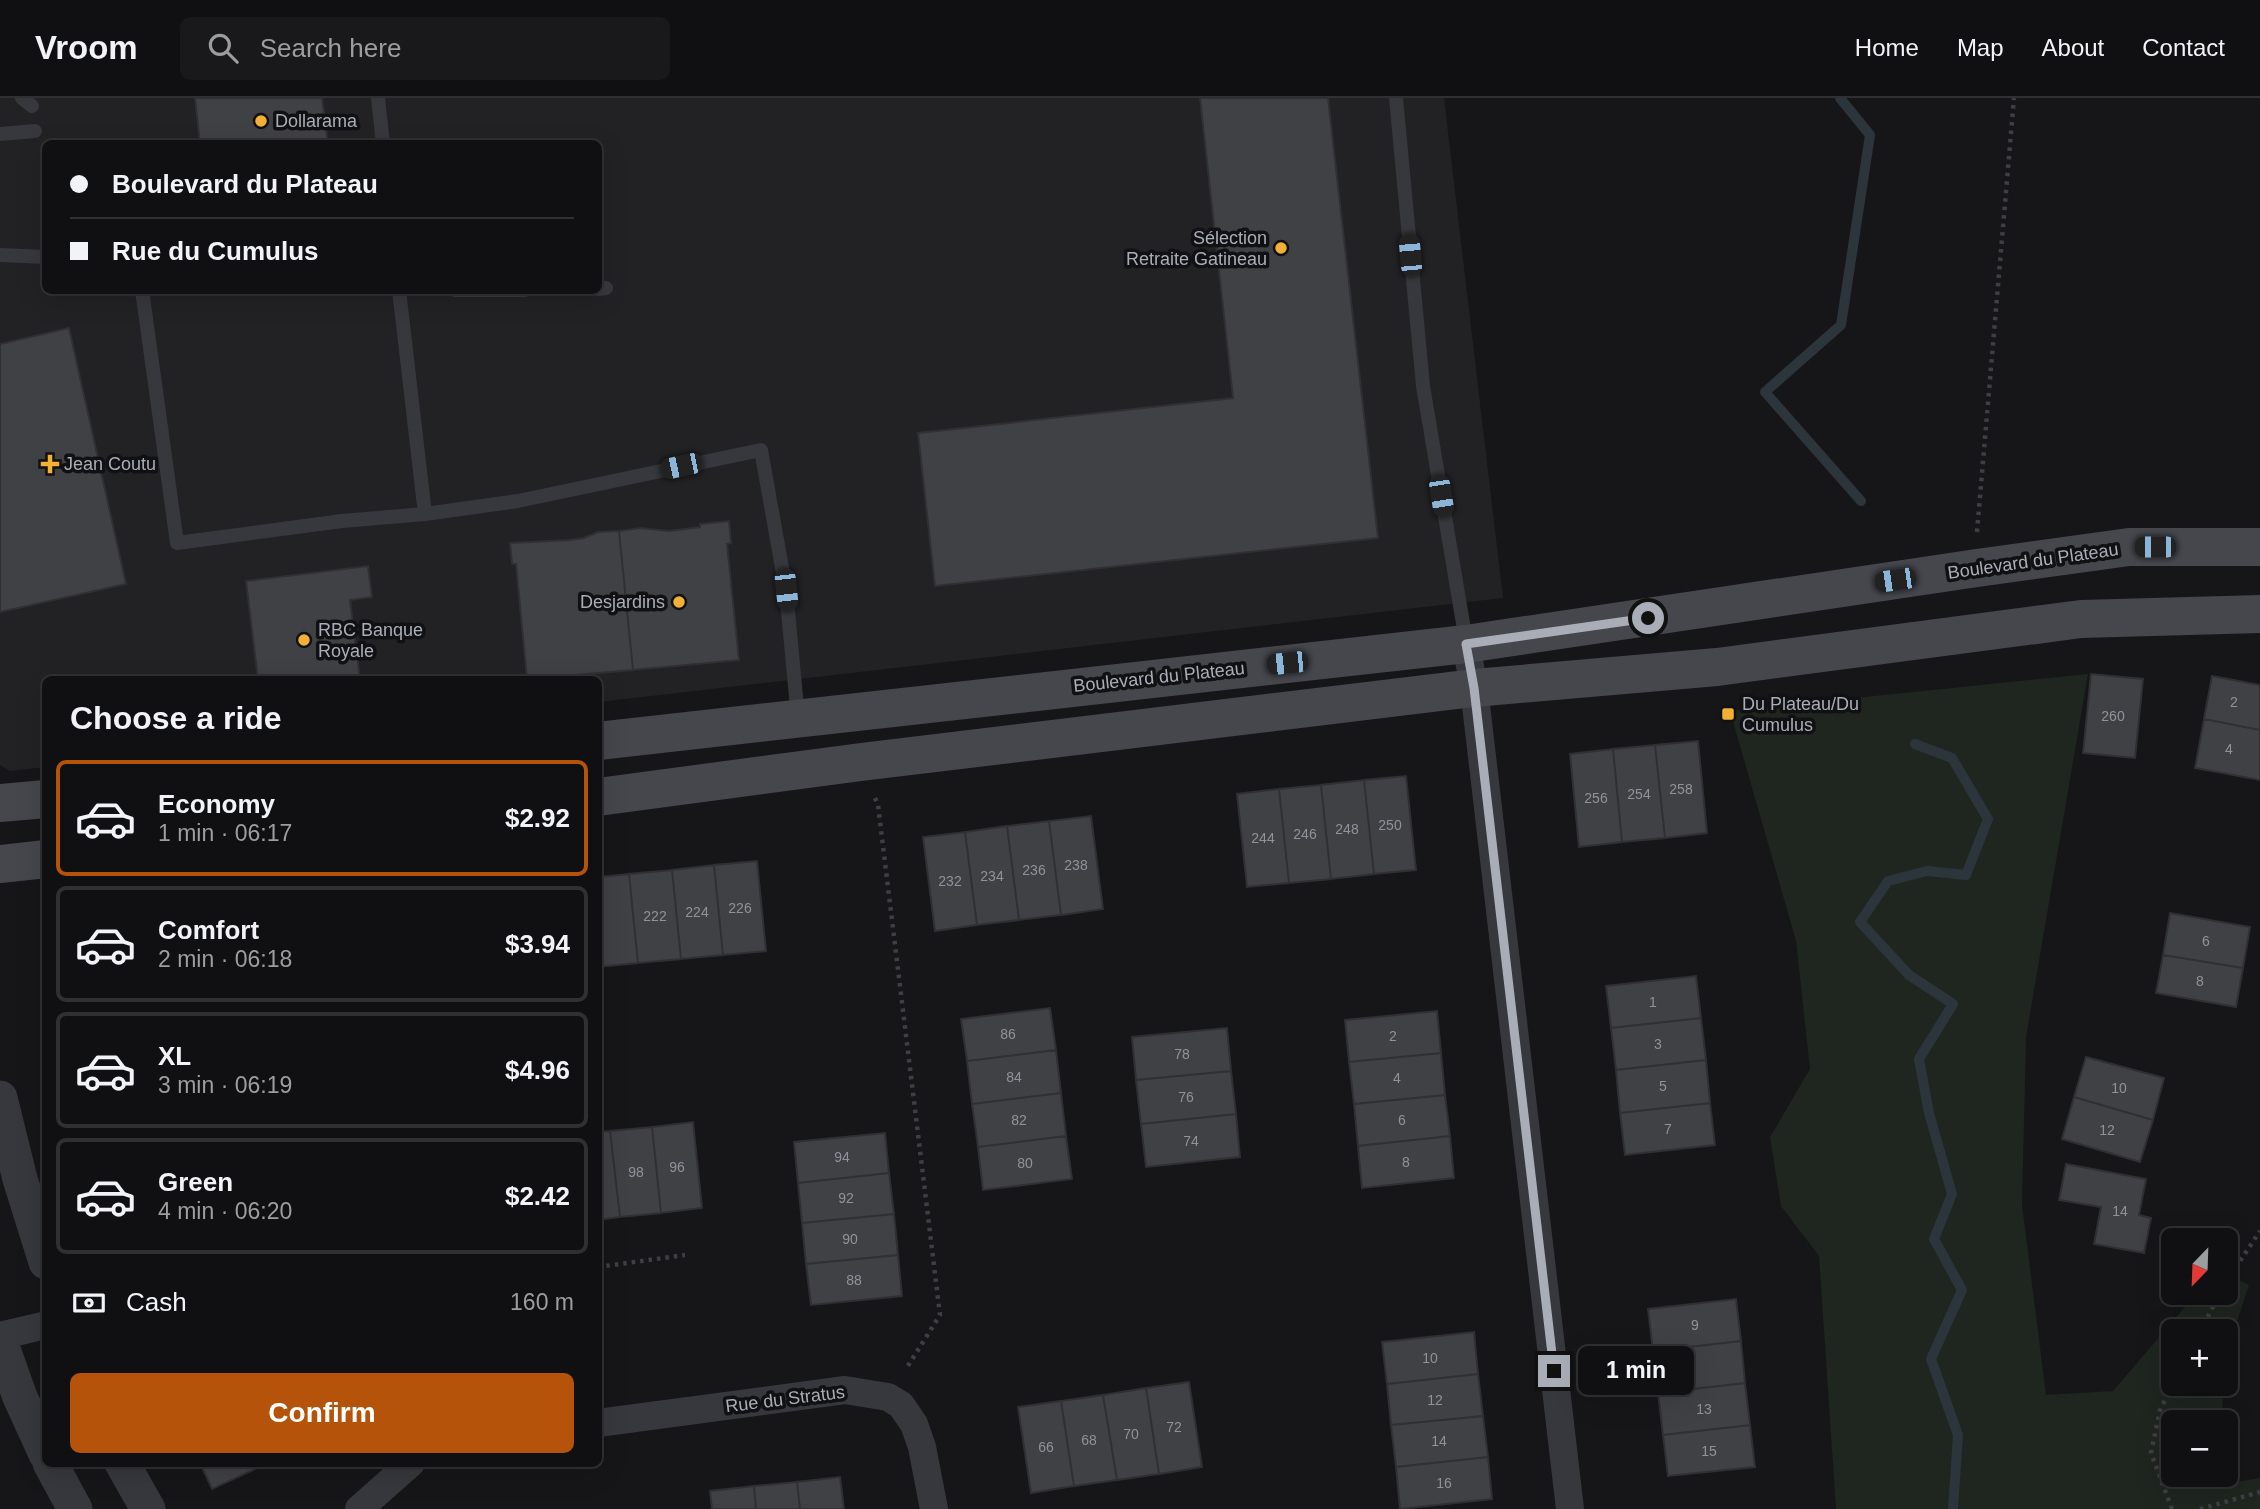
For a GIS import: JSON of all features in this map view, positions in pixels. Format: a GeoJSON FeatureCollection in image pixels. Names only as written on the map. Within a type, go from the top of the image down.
{"type":"FeatureCollection","features":[{"type":"Feature","properties":{"kind":"main road","name":"Boulevard du Plateau"},"geometry":{"type":"LineString","coordinates":[[602,741],[1466,644],[2129,547],[2260,547]]}},
{"type":"Feature","properties":{"kind":"main road"},"geometry":{"type":"LineString","coordinates":[[602,796],[861,762],[1474,688],[1717,667],[2081,619],[2260,614]]}},
{"type":"Feature","properties":{"kind":"main road"},"geometry":{"type":"LineString","coordinates":[[0,803],[42,799]]}},
{"type":"Feature","properties":{"kind":"main road"},"geometry":{"type":"LineString","coordinates":[[0,864],[42,859]]}},
{"type":"Feature","properties":{"kind":"street"},"geometry":{"type":"LineString","coordinates":[[1466,644],[1474,688],[1570,1509]]}},
{"type":"Feature","properties":{"kind":"street"},"geometry":{"type":"LineString","coordinates":[[0,1098],[20,1179],[42,1249]]}},
{"type":"Feature","properties":{"kind":"street"},"geometry":{"type":"LineString","coordinates":[[0,1336],[42,1326]]}},
{"type":"Feature","properties":{"kind":"street"},"geometry":{"type":"LineString","coordinates":[[0,1341],[20,1397],[42,1445]]}},
{"type":"Feature","properties":{"kind":"street","name":"Rue du Stratus"},"geometry":{"type":"LineString","coordinates":[[602,1422],[845,1390],[888,1397]]}},
{"type":"Feature","properties":{"kind":"street"},"geometry":{"type":"LineString","coordinates":[[888,1397],[901,1405],[914,1424],[922,1447],[934,1509]]}},
{"type":"Feature","properties":{"kind":"street"},"geometry":{"type":"LineString","coordinates":[[52,1467],[75,1509]]}},
{"type":"Feature","properties":{"kind":"street"},"geometry":{"type":"LineString","coordinates":[[124,1467],[148,1509]]}},
{"type":"Feature","properties":{"kind":"street"},"geometry":{"type":"LineString","coordinates":[[359,1509],[406,1467]]}},
{"type":"Feature","properties":{"kind":"lane"},"geometry":{"type":"LineString","coordinates":[[378,98],[383,140]]}},
{"type":"Feature","properties":{"kind":"lane"},"geometry":{"type":"LineString","coordinates":[[1396,98],[1423,386],[1466,644]]}},
{"type":"Feature","properties":{"kind":"lane"},"geometry":{"type":"LineString","coordinates":[[0,134],[35,131]]}},
{"type":"Feature","properties":{"kind":"lane"},"geometry":{"type":"LineString","coordinates":[[0,255],[42,257]]}},
{"type":"Feature","properties":{"kind":"lane"},"geometry":{"type":"LineString","coordinates":[[143,294],[177,543],[518,501],[761,450],[786,590],[797,719]]}},
{"type":"Feature","properties":{"kind":"lane"},"geometry":{"type":"LineString","coordinates":[[399,294],[425,514]]}},
{"type":"Feature","properties":{"kind":"path"},"geometry":{"type":"LineString","coordinates":[[1977,568],[1977,532],[2014,98]]}},
{"type":"Feature","properties":{"kind":"path"},"geometry":{"type":"LineString","coordinates":[[861,762],[877,805],[940,1315],[888,1397]]}},
{"type":"Feature","properties":{"kind":"path"},"geometry":{"type":"LineString","coordinates":[[2238,1264],[2260,1231]]}},
{"type":"Feature","properties":{"kind":"path"},"geometry":{"type":"LineString","coordinates":[[602,1266],[685,1255]]}},
{"type":"Feature","properties":{"kind":"path"},"geometry":{"type":"LineString","coordinates":[[2167,1396],[2160,1410],[2151,1453],[2172,1509]]}},
{"type":"Feature","properties":{"kind":"path"},"geometry":{"type":"LineString","coordinates":[[2200,1509],[2260,1492]]}},
{"type":"Feature","properties":{"kind":"shaded area"},"geometry":{"type":"Polygon","coordinates":[[[0,98],[1444,98],[1503,598],[602,702],[602,676],[42,676],[42,767],[10,771],[0,765],[0,98]]]}},
{"type":"Feature","properties":{"kind":"shaded area"},"geometry":{"type":"Polygon","coordinates":[[[2088,674],[2026,1037],[2022,1205],[2046,1395],[2113,1391],[2161,1335],[2161,1396],[2223,1396],[2222,1410],[2161,1410],[2161,1487],[2238,1487],[2238,1482],[2260,1478],[2260,1509],[1836,1509],[1819,1256],[1781,1206],[1770,1137],[1810,1069],[1796,941],[1730,711],[2088,674]]]}},
{"type":"Feature","properties":{"kind":"shaded area"},"geometry":{"type":"Polygon","coordinates":[[[2238,1280],[2249,1285],[2238,1319],[2175,1319],[2186,1306],[2238,1306],[2238,1280]]]}},
{"type":"Feature","properties":{"kind":"building","name":"Dollarama"},"geometry":{"type":"Polygon","coordinates":[[[195,98],[322,98],[327,140],[200,140],[195,98]]]}},
{"type":"Feature","properties":{"kind":"building","name":"Sélection Retraite Gatineau"},"geometry":{"type":"Polygon","coordinates":[[[1200,98],[1328,98],[1378,538],[935,586],[918,433],[1233,398],[1200,98]]]}},
{"type":"Feature","properties":{"kind":"building","name":"Jean Coutu"},"geometry":{"type":"Polygon","coordinates":[[[69,328],[126,584],[0,612],[0,344],[69,328]]]}},
{"type":"Feature","properties":{"kind":"building","name":"Desjardins"},"geometry":{"type":"Polygon","coordinates":[[[729,521],[731,543],[727,544],[739,660],[633,670],[619,531],[640,528],[669,531],[729,521]]]}},
{"type":"Feature","properties":{"kind":"building"},"geometry":{"type":"Polygon","coordinates":[[[619,531],[633,670],[527,676],[516,564],[512,564],[510,543],[570,540],[598,532],[619,531]]]}},
{"type":"Feature","properties":{"kind":"building","name":"RBC Banque Royale"},"geometry":{"type":"Polygon","coordinates":[[[368,566],[372,597],[350,600],[360,676],[258,676],[246,581],[368,566]]]}},
{"type":"Feature","properties":{"kind":"building"},"geometry":{"type":"Polygon","coordinates":[[[2091,674],[2143,679],[2135,758],[2083,753],[2091,674]]]}},
{"type":"Feature","properties":{"kind":"building"},"geometry":{"type":"Polygon","coordinates":[[[2212,676],[2260,685],[2260,730],[2204,719],[2212,676]]]}},
{"type":"Feature","properties":{"kind":"building"},"geometry":{"type":"Polygon","coordinates":[[[2204,719],[2260,730],[2260,780],[2195,768],[2204,719]]]}},
{"type":"Feature","properties":{"kind":"building"},"geometry":{"type":"Polygon","coordinates":[[[1698,741],[1707,833],[1665,838],[1655,745],[1698,741]]]}},
{"type":"Feature","properties":{"kind":"building"},"geometry":{"type":"Polygon","coordinates":[[[1655,745],[1665,838],[1622,842],[1613,749],[1655,745]]]}},
{"type":"Feature","properties":{"kind":"building"},"geometry":{"type":"Polygon","coordinates":[[[1613,749],[1622,842],[1579,847],[1570,754],[1613,749]]]}},
{"type":"Feature","properties":{"kind":"building"},"geometry":{"type":"Polygon","coordinates":[[[1406,776],[1416,870],[1374,874],[1364,780],[1406,776]]]}},
{"type":"Feature","properties":{"kind":"building"},"geometry":{"type":"Polygon","coordinates":[[[1364,780],[1374,874],[1331,879],[1321,785],[1364,780]]]}},
{"type":"Feature","properties":{"kind":"building"},"geometry":{"type":"Polygon","coordinates":[[[1321,785],[1331,879],[1289,883],[1279,789],[1321,785]]]}},
{"type":"Feature","properties":{"kind":"building"},"geometry":{"type":"Polygon","coordinates":[[[1279,789],[1289,883],[1247,887],[1237,794],[1279,789]]]}},
{"type":"Feature","properties":{"kind":"building"},"geometry":{"type":"Polygon","coordinates":[[[1091,816],[1103,909],[1061,915],[1049,821],[1091,816]]]}},
{"type":"Feature","properties":{"kind":"building"},"geometry":{"type":"Polygon","coordinates":[[[1049,821],[1061,915],[1019,920],[1007,826],[1049,821]]]}},
{"type":"Feature","properties":{"kind":"building"},"geometry":{"type":"Polygon","coordinates":[[[1007,826],[1019,920],[977,925],[965,832],[1007,826]]]}},
{"type":"Feature","properties":{"kind":"building"},"geometry":{"type":"Polygon","coordinates":[[[965,832],[977,925],[935,931],[923,837],[965,832]]]}},
{"type":"Feature","properties":{"kind":"building"},"geometry":{"type":"Polygon","coordinates":[[[757,861],[766,951],[723,955],[714,865],[757,861]]]}},
{"type":"Feature","properties":{"kind":"building"},"geometry":{"type":"Polygon","coordinates":[[[714,865],[723,955],[681,959],[672,870],[714,865]]]}},
{"type":"Feature","properties":{"kind":"building"},"geometry":{"type":"Polygon","coordinates":[[[672,870],[681,959],[638,963],[629,874],[672,870]]]}},
{"type":"Feature","properties":{"kind":"building"},"geometry":{"type":"Polygon","coordinates":[[[629,874],[638,963],[602,967],[602,877],[629,874]]]}},
{"type":"Feature","properties":{"kind":"building"},"geometry":{"type":"Polygon","coordinates":[[[2170,913],[2250,927],[2243,968],[2163,955],[2170,913]]]}},
{"type":"Feature","properties":{"kind":"building"},"geometry":{"type":"Polygon","coordinates":[[[2163,955],[2243,968],[2236,1007],[2156,993],[2163,955]]]}},
{"type":"Feature","properties":{"kind":"building"},"geometry":{"type":"Polygon","coordinates":[[[1696,976],[1701,1018],[1611,1028],[1606,986],[1696,976]]]}},
{"type":"Feature","properties":{"kind":"building"},"geometry":{"type":"Polygon","coordinates":[[[1050,1008],[1056,1050],[967,1061],[961,1019],[1050,1008]]]}},
{"type":"Feature","properties":{"kind":"building"},"geometry":{"type":"Polygon","coordinates":[[[1437,1011],[1441,1053],[1349,1062],[1345,1020],[1437,1011]]]}},
{"type":"Feature","properties":{"kind":"building"},"geometry":{"type":"Polygon","coordinates":[[[1701,1018],[1706,1060],[1616,1070],[1611,1028],[1701,1018]]]}},
{"type":"Feature","properties":{"kind":"building"},"geometry":{"type":"Polygon","coordinates":[[[1227,1028],[1231,1071],[1136,1080],[1132,1037],[1227,1028]]]}},
{"type":"Feature","properties":{"kind":"building"},"geometry":{"type":"Polygon","coordinates":[[[1056,1050],[1061,1093],[972,1104],[967,1061],[1056,1050]]]}},
{"type":"Feature","properties":{"kind":"building"},"geometry":{"type":"Polygon","coordinates":[[[1441,1053],[1445,1095],[1354,1104],[1349,1062],[1441,1053]]]}},
{"type":"Feature","properties":{"kind":"building"},"geometry":{"type":"Polygon","coordinates":[[[2086,1057],[2164,1078],[2153,1120],[2074,1097],[2086,1057]]]}},
{"type":"Feature","properties":{"kind":"building"},"geometry":{"type":"Polygon","coordinates":[[[1706,1060],[1710,1103],[1620,1113],[1616,1070],[1706,1060]]]}},
{"type":"Feature","properties":{"kind":"building"},"geometry":{"type":"Polygon","coordinates":[[[1231,1071],[1236,1114],[1141,1124],[1136,1080],[1231,1071]]]}},
{"type":"Feature","properties":{"kind":"building"},"geometry":{"type":"Polygon","coordinates":[[[1061,1093],[1066,1136],[978,1147],[972,1104],[1061,1093]]]}},
{"type":"Feature","properties":{"kind":"building"},"geometry":{"type":"Polygon","coordinates":[[[1445,1095],[1450,1136],[1358,1146],[1354,1104],[1445,1095]]]}},
{"type":"Feature","properties":{"kind":"building"},"geometry":{"type":"Polygon","coordinates":[[[2074,1097],[2153,1120],[2140,1162],[2062,1139],[2074,1097]]]}},
{"type":"Feature","properties":{"kind":"building"},"geometry":{"type":"Polygon","coordinates":[[[1710,1103],[1715,1145],[1625,1155],[1620,1113],[1710,1103]]]}},
{"type":"Feature","properties":{"kind":"building"},"geometry":{"type":"Polygon","coordinates":[[[1236,1114],[1240,1157],[1146,1167],[1141,1124],[1236,1114]]]}},
{"type":"Feature","properties":{"kind":"building"},"geometry":{"type":"Polygon","coordinates":[[[693,1122],[702,1208],[661,1213],[652,1127],[693,1122]]]}},
{"type":"Feature","properties":{"kind":"building"},"geometry":{"type":"Polygon","coordinates":[[[652,1127],[661,1213],[620,1217],[610,1131],[652,1127]]]}},
{"type":"Feature","properties":{"kind":"building"},"geometry":{"type":"Polygon","coordinates":[[[610,1131],[620,1217],[602,1219],[602,1132],[610,1131]]]}},
{"type":"Feature","properties":{"kind":"building"},"geometry":{"type":"Polygon","coordinates":[[[885,1133],[889,1173],[798,1183],[794,1142],[885,1133]]]}},
{"type":"Feature","properties":{"kind":"building"},"geometry":{"type":"Polygon","coordinates":[[[1066,1136],[1072,1179],[983,1190],[978,1147],[1066,1136]]]}},
{"type":"Feature","properties":{"kind":"building"},"geometry":{"type":"Polygon","coordinates":[[[1450,1136],[1454,1178],[1362,1188],[1358,1146],[1450,1136]]]}},
{"type":"Feature","properties":{"kind":"building"},"geometry":{"type":"Polygon","coordinates":[[[2066,1164],[2146,1179],[2139,1215],[2151,1218],[2144,1253],[2094,1244],[2101,1207],[2059,1200],[2066,1164]]]}},
{"type":"Feature","properties":{"kind":"building"},"geometry":{"type":"Polygon","coordinates":[[[889,1173],[894,1214],[802,1223],[798,1183],[889,1173]]]}},
{"type":"Feature","properties":{"kind":"building"},"geometry":{"type":"Polygon","coordinates":[[[894,1214],[898,1255],[806,1264],[802,1223],[894,1214]]]}},
{"type":"Feature","properties":{"kind":"building"},"geometry":{"type":"Polygon","coordinates":[[[898,1255],[902,1296],[811,1305],[806,1264],[898,1255]]]}},
{"type":"Feature","properties":{"kind":"building"},"geometry":{"type":"Polygon","coordinates":[[[1736,1299],[1741,1341],[1653,1351],[1648,1309],[1736,1299]]]}},
{"type":"Feature","properties":{"kind":"building"},"geometry":{"type":"Polygon","coordinates":[[[1474,1332],[1478,1374],[1387,1384],[1382,1342],[1474,1332]]]}},
{"type":"Feature","properties":{"kind":"building"},"geometry":{"type":"Polygon","coordinates":[[[1741,1341],[1745,1383],[1658,1393],[1653,1351],[1741,1341]]]}},
{"type":"Feature","properties":{"kind":"building"},"geometry":{"type":"Polygon","coordinates":[[[1478,1374],[1483,1416],[1391,1425],[1387,1384],[1478,1374]]]}},
{"type":"Feature","properties":{"kind":"building"},"geometry":{"type":"Polygon","coordinates":[[[1189,1382],[1202,1467],[1159,1474],[1146,1388],[1189,1382]]]}},
{"type":"Feature","properties":{"kind":"building"},"geometry":{"type":"Polygon","coordinates":[[[1745,1383],[1750,1425],[1663,1435],[1658,1393],[1745,1383]]]}},
{"type":"Feature","properties":{"kind":"building"},"geometry":{"type":"Polygon","coordinates":[[[1146,1388],[1159,1474],[1117,1480],[1103,1395],[1146,1388]]]}},
{"type":"Feature","properties":{"kind":"building"},"geometry":{"type":"Polygon","coordinates":[[[1103,1395],[1117,1480],[1074,1486],[1061,1401],[1103,1395]]]}},
{"type":"Feature","properties":{"kind":"building"},"geometry":{"type":"Polygon","coordinates":[[[1061,1401],[1074,1486],[1031,1493],[1018,1407],[1061,1401]]]}},
{"type":"Feature","properties":{"kind":"building"},"geometry":{"type":"Polygon","coordinates":[[[1483,1416],[1488,1457],[1396,1467],[1391,1425],[1483,1416]]]}},
{"type":"Feature","properties":{"kind":"building"},"geometry":{"type":"Polygon","coordinates":[[[1750,1425],[1755,1467],[1668,1476],[1663,1435],[1750,1425]]]}},
{"type":"Feature","properties":{"kind":"building"},"geometry":{"type":"Polygon","coordinates":[[[1488,1457],[1492,1499],[1400,1509],[1396,1467],[1488,1457]]]}},
{"type":"Feature","properties":{"kind":"building"},"geometry":{"type":"Polygon","coordinates":[[[202,1467],[259,1467],[212,1489],[202,1467]]]}},
{"type":"Feature","properties":{"kind":"building"},"geometry":{"type":"Polygon","coordinates":[[[840,1477],[844,1509],[800,1509],[797,1482],[840,1477]]]}},
{"type":"Feature","properties":{"kind":"building"},"geometry":{"type":"Polygon","coordinates":[[[797,1482],[800,1509],[756,1509],[754,1486],[797,1482]]]}},
{"type":"Feature","properties":{"kind":"building"},"geometry":{"type":"Polygon","coordinates":[[[754,1486],[756,1509],[712,1509],[710,1491],[754,1486]]]}},
{"type":"Feature","properties":{"kind":"waterway"},"geometry":{"type":"LineString","coordinates":[[1840,98],[1870,135],[1841,325],[1765,392],[1861,501]]}},
{"type":"Feature","properties":{"kind":"waterway"},"geometry":{"type":"LineString","coordinates":[[1915,744],[1952,758],[1988,819],[1966,875],[1927,871],[1888,881],[1860,922],[1909,975],[1953,1004],[1919,1059],[1929,1113],[1952,1194],[1934,1239],[1962,1290],[1931,1359],[1958,1435],[1953,1509]]}},
{"type":"Feature","properties":{"kind":"place","name":"Dollarama"},"geometry":{"type":"Point","coordinates":[261,121]}},
{"type":"Feature","properties":{"kind":"place","name":"Sélection Retraite Gatineau"},"geometry":{"type":"Point","coordinates":[1281,248]}},
{"type":"Feature","properties":{"kind":"place","name":"Jean Coutu"},"geometry":{"type":"Point","coordinates":[50,464]}},
{"type":"Feature","properties":{"kind":"place","name":"Desjardins"},"geometry":{"type":"Point","coordinates":[679,602]}},
{"type":"Feature","properties":{"kind":"place","name":"RBC Banque Royale"},"geometry":{"type":"Point","coordinates":[304,640]}},
{"type":"Feature","properties":{"kind":"place","name":"Du Plateau/Du Cumulus"},"geometry":{"type":"Point","coordinates":[1728,714]}},
{"type":"Feature","properties":{"kind":"route"},"geometry":{"type":"LineString","coordinates":[[1554,1371],[1474,688],[1466,644],[1648,618]]}}]}
